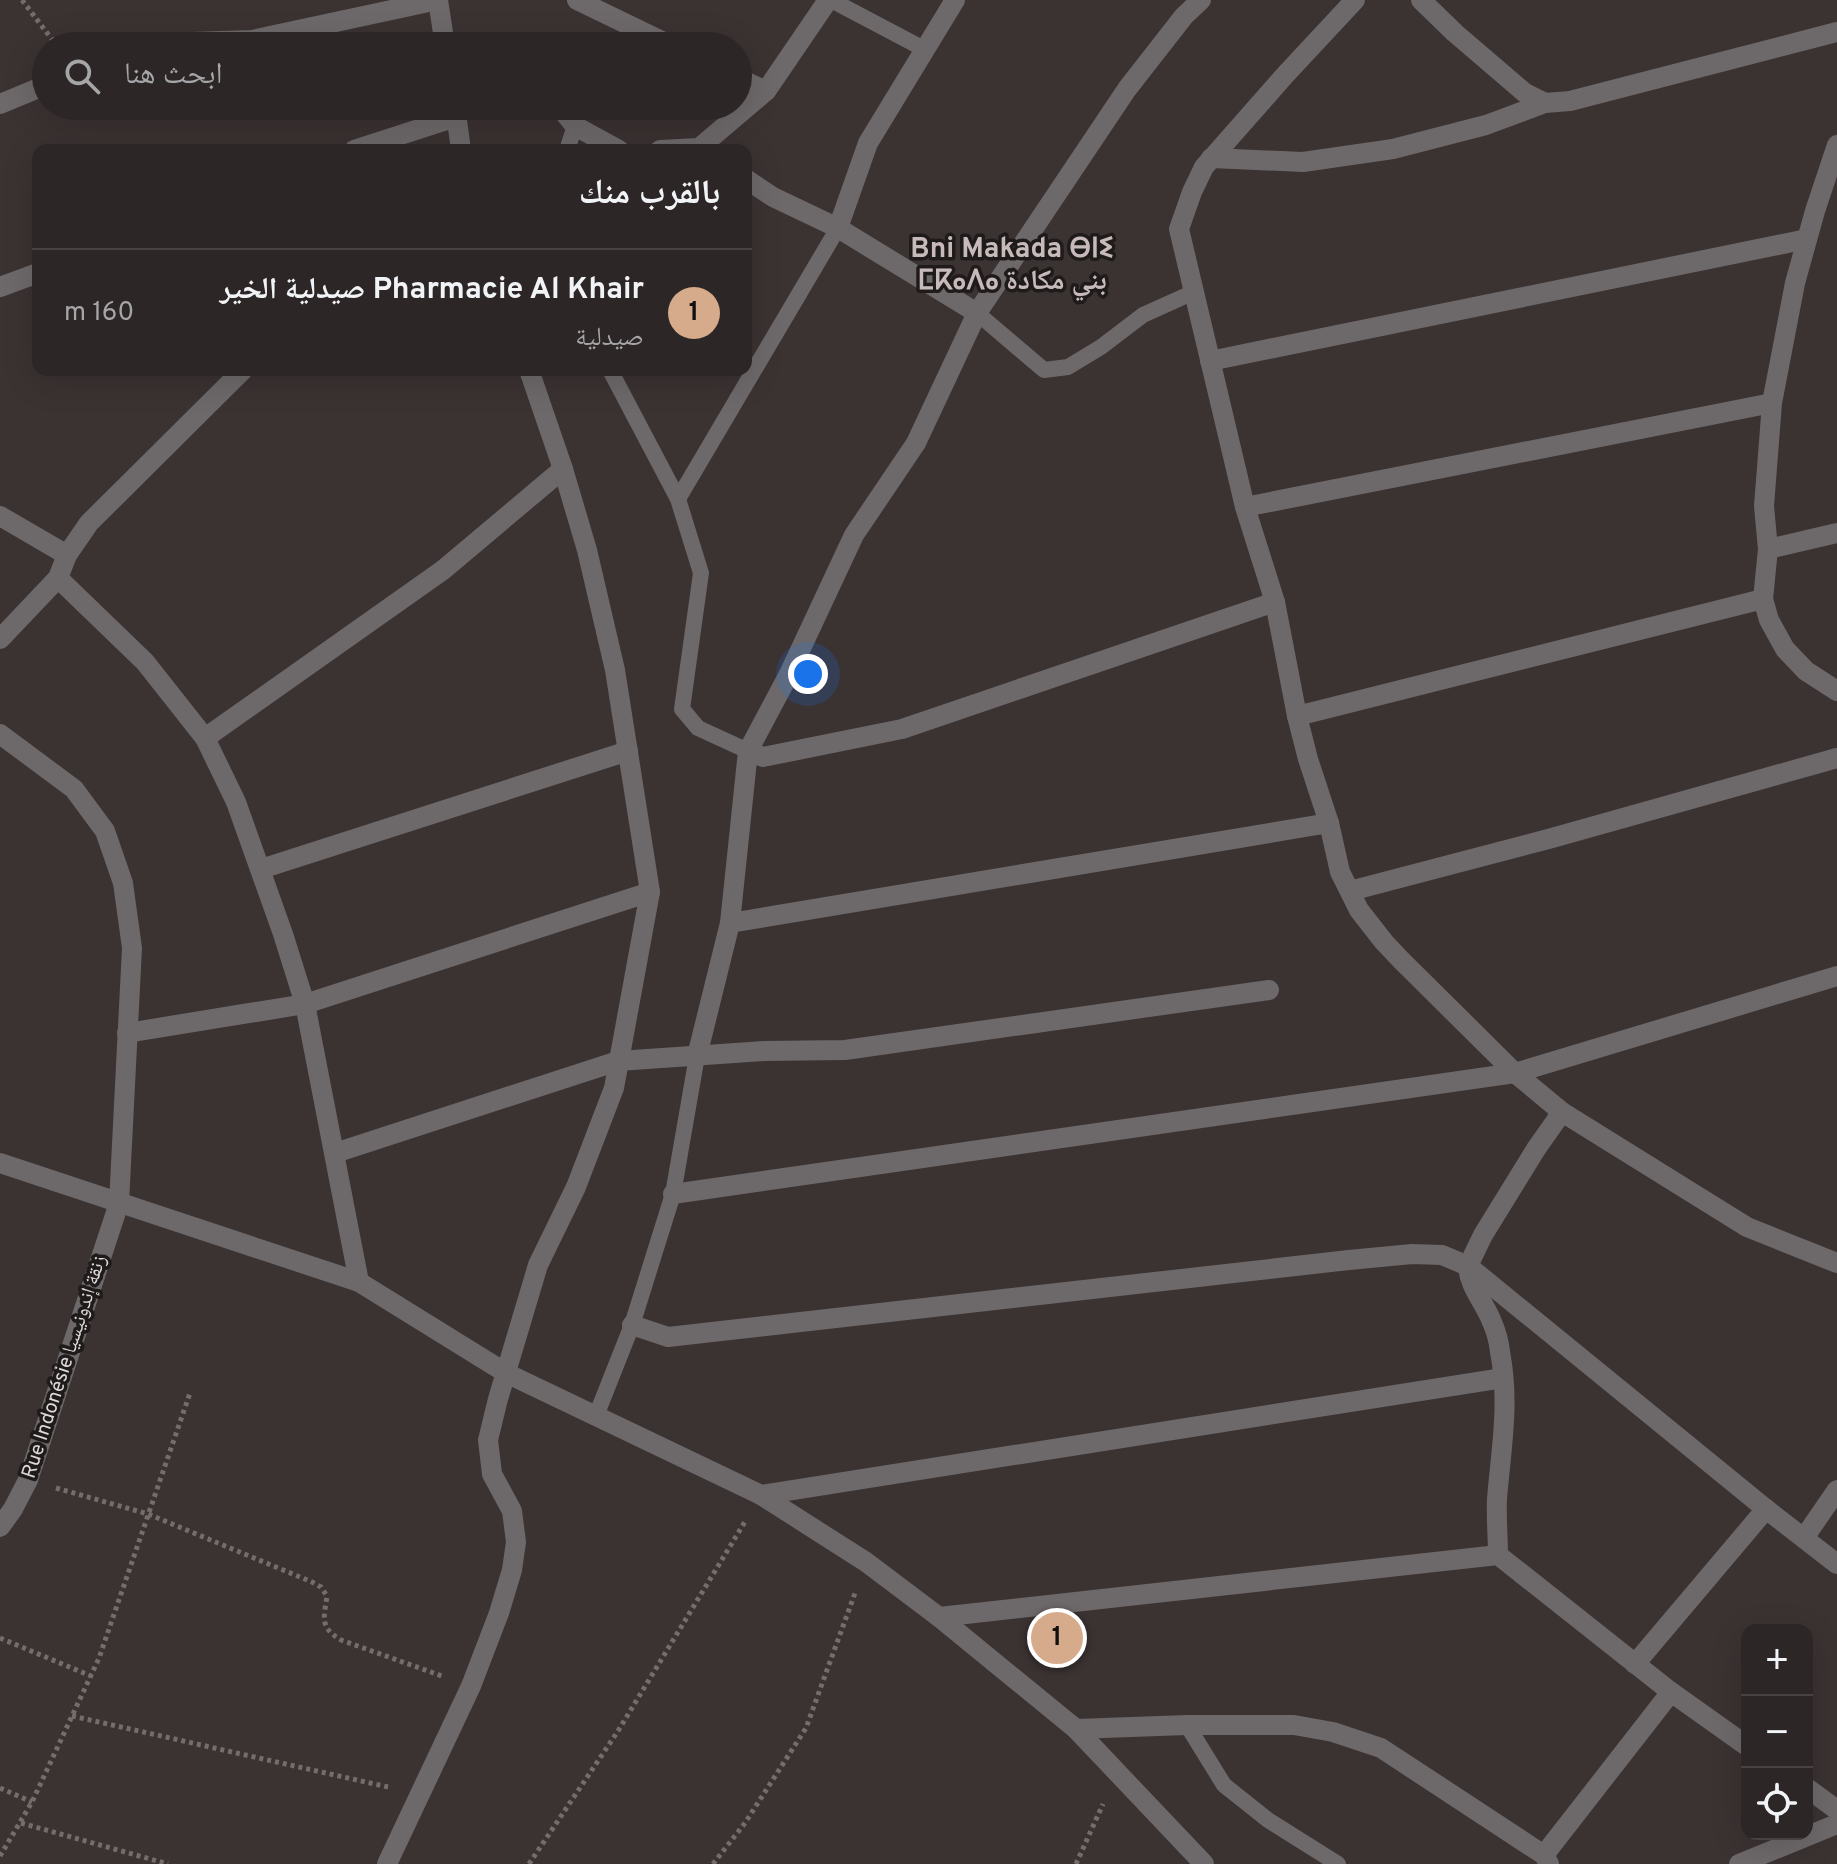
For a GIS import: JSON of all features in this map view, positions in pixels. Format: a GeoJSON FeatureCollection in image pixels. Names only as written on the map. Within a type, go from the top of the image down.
{"type":"FeatureCollection","features":[{"type":"Feature","properties":{"kind":"street"},"geometry":{"type":"LineString","coordinates":[[289,32],[438,0],[443,32]]}},
{"type":"Feature","properties":{"kind":"street"},"geometry":{"type":"LineString","coordinates":[[577,0],[643,32]]}},
{"type":"Feature","properties":{"kind":"street"},"geometry":{"type":"LineString","coordinates":[[752,103],[766,91],[829,0]]}},
{"type":"Feature","properties":{"kind":"street"},"geometry":{"type":"LineString","coordinates":[[838,228],[868,143],[955,0]]}},
{"type":"Feature","properties":{"kind":"street"},"geometry":{"type":"LineString","coordinates":[[697,1056],[730,923],[748,751],[789,674],[854,535],[916,443],[977,313],[1127,89],[1184,16],[1201,0]]}},
{"type":"Feature","properties":{"kind":"street"},"geometry":{"type":"LineString","coordinates":[[1355,0],[1204,167],[1179,229],[1245,507],[1275,602],[1297,716],[1329,823],[1340,872],[1359,910],[1384,942],[1515,1073],[1562,1112],[1747,1227],[1837,1263]]}},
{"type":"Feature","properties":{"kind":"street"},"geometry":{"type":"LineString","coordinates":[[1421,0],[1525,93],[1545,103]]}},
{"type":"Feature","properties":{"kind":"street"},"geometry":{"type":"LineString","coordinates":[[1211,158],[1303,162],[1393,149],[1486,125],[1545,103],[1570,101],[1837,32]]}},
{"type":"Feature","properties":{"kind":"street"},"geometry":{"type":"LineString","coordinates":[[752,84],[766,91]]}},
{"type":"Feature","properties":{"kind":"street"},"geometry":{"type":"LineString","coordinates":[[0,104],[32,91]]}},
{"type":"Feature","properties":{"kind":"street"},"geometry":{"type":"LineString","coordinates":[[370,144],[435,120]]}},
{"type":"Feature","properties":{"kind":"street"},"geometry":{"type":"LineString","coordinates":[[457,120],[460,144]]}},
{"type":"Feature","properties":{"kind":"street"},"geometry":{"type":"LineString","coordinates":[[570,120],[575,126],[608,144]]}},
{"type":"Feature","properties":{"kind":"street"},"geometry":{"type":"LineString","coordinates":[[705,144],[732,120]]}},
{"type":"Feature","properties":{"kind":"street"},"geometry":{"type":"LineString","coordinates":[[1837,145],[1795,283],[1772,403],[1764,506],[1768,549],[1763,599],[1769,620],[1785,649],[1806,671],[1837,691]]}},
{"type":"Feature","properties":{"kind":"street"},"geometry":{"type":"LineString","coordinates":[[752,183],[773,197],[838,228],[977,313]]}},
{"type":"Feature","properties":{"kind":"street"},"geometry":{"type":"LineString","coordinates":[[1210,361],[1807,239]]}},
{"type":"Feature","properties":{"kind":"street"},"geometry":{"type":"LineString","coordinates":[[0,287],[32,275]]}},
{"type":"Feature","properties":{"kind":"street"},"geometry":{"type":"LineString","coordinates":[[0,639],[58,578],[67,555],[89,523],[237,376]]}},
{"type":"Feature","properties":{"kind":"street"},"geometry":{"type":"LineString","coordinates":[[387,1864],[471,1686],[512,1570],[516,1542],[512,1511],[492,1474],[488,1440],[538,1265],[576,1187],[614,1088],[650,892],[615,670],[587,550],[531,376]]}},
{"type":"Feature","properties":{"kind":"street"},"geometry":{"type":"LineString","coordinates":[[1245,507],[1772,403]]}},
{"type":"Feature","properties":{"kind":"street"},"geometry":{"type":"LineString","coordinates":[[205,738],[443,570],[563,469]]}},
{"type":"Feature","properties":{"kind":"street"},"geometry":{"type":"LineString","coordinates":[[0,516],[67,555]]}},
{"type":"Feature","properties":{"kind":"street"},"geometry":{"type":"LineString","coordinates":[[1768,549],[1837,533]]}},
{"type":"Feature","properties":{"kind":"street"},"geometry":{"type":"LineString","coordinates":[[58,578],[145,662],[205,738],[236,802],[305,1004],[359,1282]]}},
{"type":"Feature","properties":{"kind":"street"},"geometry":{"type":"LineString","coordinates":[[1297,716],[1763,599]]}},
{"type":"Feature","properties":{"kind":"street"},"geometry":{"type":"LineString","coordinates":[[748,751],[763,757],[902,729],[1275,602]]}},
{"type":"Feature","properties":{"kind":"street","name":"Rue Indonésie زنقة إندونيسيا"},"geometry":{"type":"LineString","coordinates":[[0,734],[74,789],[105,831],[123,883],[132,948],[119,1203],[28,1480],[0,1527]]}},
{"type":"Feature","properties":{"kind":"street"},"geometry":{"type":"LineString","coordinates":[[261,869],[628,751]]}},
{"type":"Feature","properties":{"kind":"street"},"geometry":{"type":"LineString","coordinates":[[1350,891],[1837,758]]}},
{"type":"Feature","properties":{"kind":"street"},"geometry":{"type":"LineString","coordinates":[[730,923],[1329,823]]}},
{"type":"Feature","properties":{"kind":"street"},"geometry":{"type":"LineString","coordinates":[[127,1033],[305,1004],[650,892]]}},
{"type":"Feature","properties":{"kind":"street"},"geometry":{"type":"LineString","coordinates":[[673,1194],[1515,1073],[1837,976]]}},
{"type":"Feature","properties":{"kind":"street"},"geometry":{"type":"LineString","coordinates":[[335,1153],[618,1061],[765,1051],[845,1050],[1269,990]]}},
{"type":"Feature","properties":{"kind":"street"},"geometry":{"type":"LineString","coordinates":[[1498,1555],[1497,1501],[1506,1410],[1503,1378],[1492,1322],[1474,1289],[1468,1266],[1483,1235],[1562,1112]]}},
{"type":"Feature","properties":{"kind":"street"},"geometry":{"type":"LineString","coordinates":[[0,1163],[359,1282],[506,1373],[761,1495],[866,1562],[1076,1729],[1204,1864]]}},
{"type":"Feature","properties":{"kind":"street"},"geometry":{"type":"LineString","coordinates":[[632,1325],[668,1337],[1412,1254],[1442,1255],[1468,1266],[1837,1564]]}},
{"type":"Feature","properties":{"kind":"street"},"geometry":{"type":"LineString","coordinates":[[761,1495],[1503,1378]]}},
{"type":"Feature","properties":{"kind":"street"},"geometry":{"type":"LineString","coordinates":[[1804,1538],[1837,1490]]}},
{"type":"Feature","properties":{"kind":"street"},"geometry":{"type":"LineString","coordinates":[[1635,1664],[1766,1509]]}},
{"type":"Feature","properties":{"kind":"street"},"geometry":{"type":"LineString","coordinates":[[939,1617],[1498,1555],[1671,1692],[1741,1742]]}},
{"type":"Feature","properties":{"kind":"street"},"geometry":{"type":"LineString","coordinates":[[1076,1729],[1294,1725],[1333,1732],[1381,1748],[1547,1860],[1671,1692]]}},
{"type":"Feature","properties":{"kind":"street"},"geometry":{"type":"LineString","coordinates":[[1813,1792],[1837,1810]]}},
{"type":"Feature","properties":{"kind":"street"},"geometry":{"type":"LineString","coordinates":[[1739,1864],[1837,1824]]}},
{"type":"Feature","properties":{"kind":"lane"},"geometry":{"type":"LineString","coordinates":[[829,0],[924,49]]}},
{"type":"Feature","properties":{"kind":"lane"},"geometry":{"type":"LineString","coordinates":[[569,144],[575,126]]}},
{"type":"Feature","properties":{"kind":"lane"},"geometry":{"type":"LineString","coordinates":[[752,374],[838,228]]}},
{"type":"Feature","properties":{"kind":"lane"},"geometry":{"type":"LineString","coordinates":[[977,313],[1044,370],[1068,367],[1143,315],[1194,292]]}},
{"type":"Feature","properties":{"kind":"lane"},"geometry":{"type":"LineString","coordinates":[[613,376],[678,499],[701,573],[682,709],[698,728],[748,751]]}},
{"type":"Feature","properties":{"kind":"lane"},"geometry":{"type":"LineString","coordinates":[[678,499],[751,376]]}},
{"type":"Feature","properties":{"kind":"lane"},"geometry":{"type":"LineString","coordinates":[[596,1416],[632,1325],[673,1194],[697,1056]]}},
{"type":"Feature","properties":{"kind":"lane"},"geometry":{"type":"LineString","coordinates":[[1187,1725],[1224,1785],[1268,1820],[1338,1864]]}},
{"type":"Feature","properties":{"kind":"path"},"geometry":{"type":"LineString","coordinates":[[22,0],[46,32]]}},
{"type":"Feature","properties":{"kind":"path"},"geometry":{"type":"LineString","coordinates":[[0,1856],[32,1802],[99,1658],[190,1393]]}},
{"type":"Feature","properties":{"kind":"path"},"geometry":{"type":"LineString","coordinates":[[28,1480],[148,1514],[321,1587],[327,1596],[324,1622],[329,1633],[471,1686]]}},
{"type":"Feature","properties":{"kind":"path"},"geometry":{"type":"LineString","coordinates":[[529,1864],[618,1731],[761,1495]]}},
{"type":"Feature","properties":{"kind":"path"},"geometry":{"type":"LineString","coordinates":[[713,1864],[745,1823],[806,1728],[866,1562]]}},
{"type":"Feature","properties":{"kind":"path"},"geometry":{"type":"LineString","coordinates":[[0,1638],[91,1676]]}},
{"type":"Feature","properties":{"kind":"path"},"geometry":{"type":"LineString","coordinates":[[72,1716],[420,1794]]}},
{"type":"Feature","properties":{"kind":"path"},"geometry":{"type":"LineString","coordinates":[[1076,1864],[1117,1774]]}},
{"type":"Feature","properties":{"kind":"path"},"geometry":{"type":"LineString","coordinates":[[0,1788],[32,1802]]}},
{"type":"Feature","properties":{"kind":"path"},"geometry":{"type":"LineString","coordinates":[[21,1823],[168,1864]]}},
{"type":"Feature","properties":{"kind":"place","name":"Pharmacie Al Khair صيدلية الخير"},"geometry":{"type":"Point","coordinates":[1057,1638]}},
{"type":"Feature","properties":{"kind":"district","name":"Bni Makada ⴱⵏⵉ ⵎⴽⴰⴷⴰ بني مكادة"},"geometry":{"type":"Point","coordinates":[1012,266]}}]}
